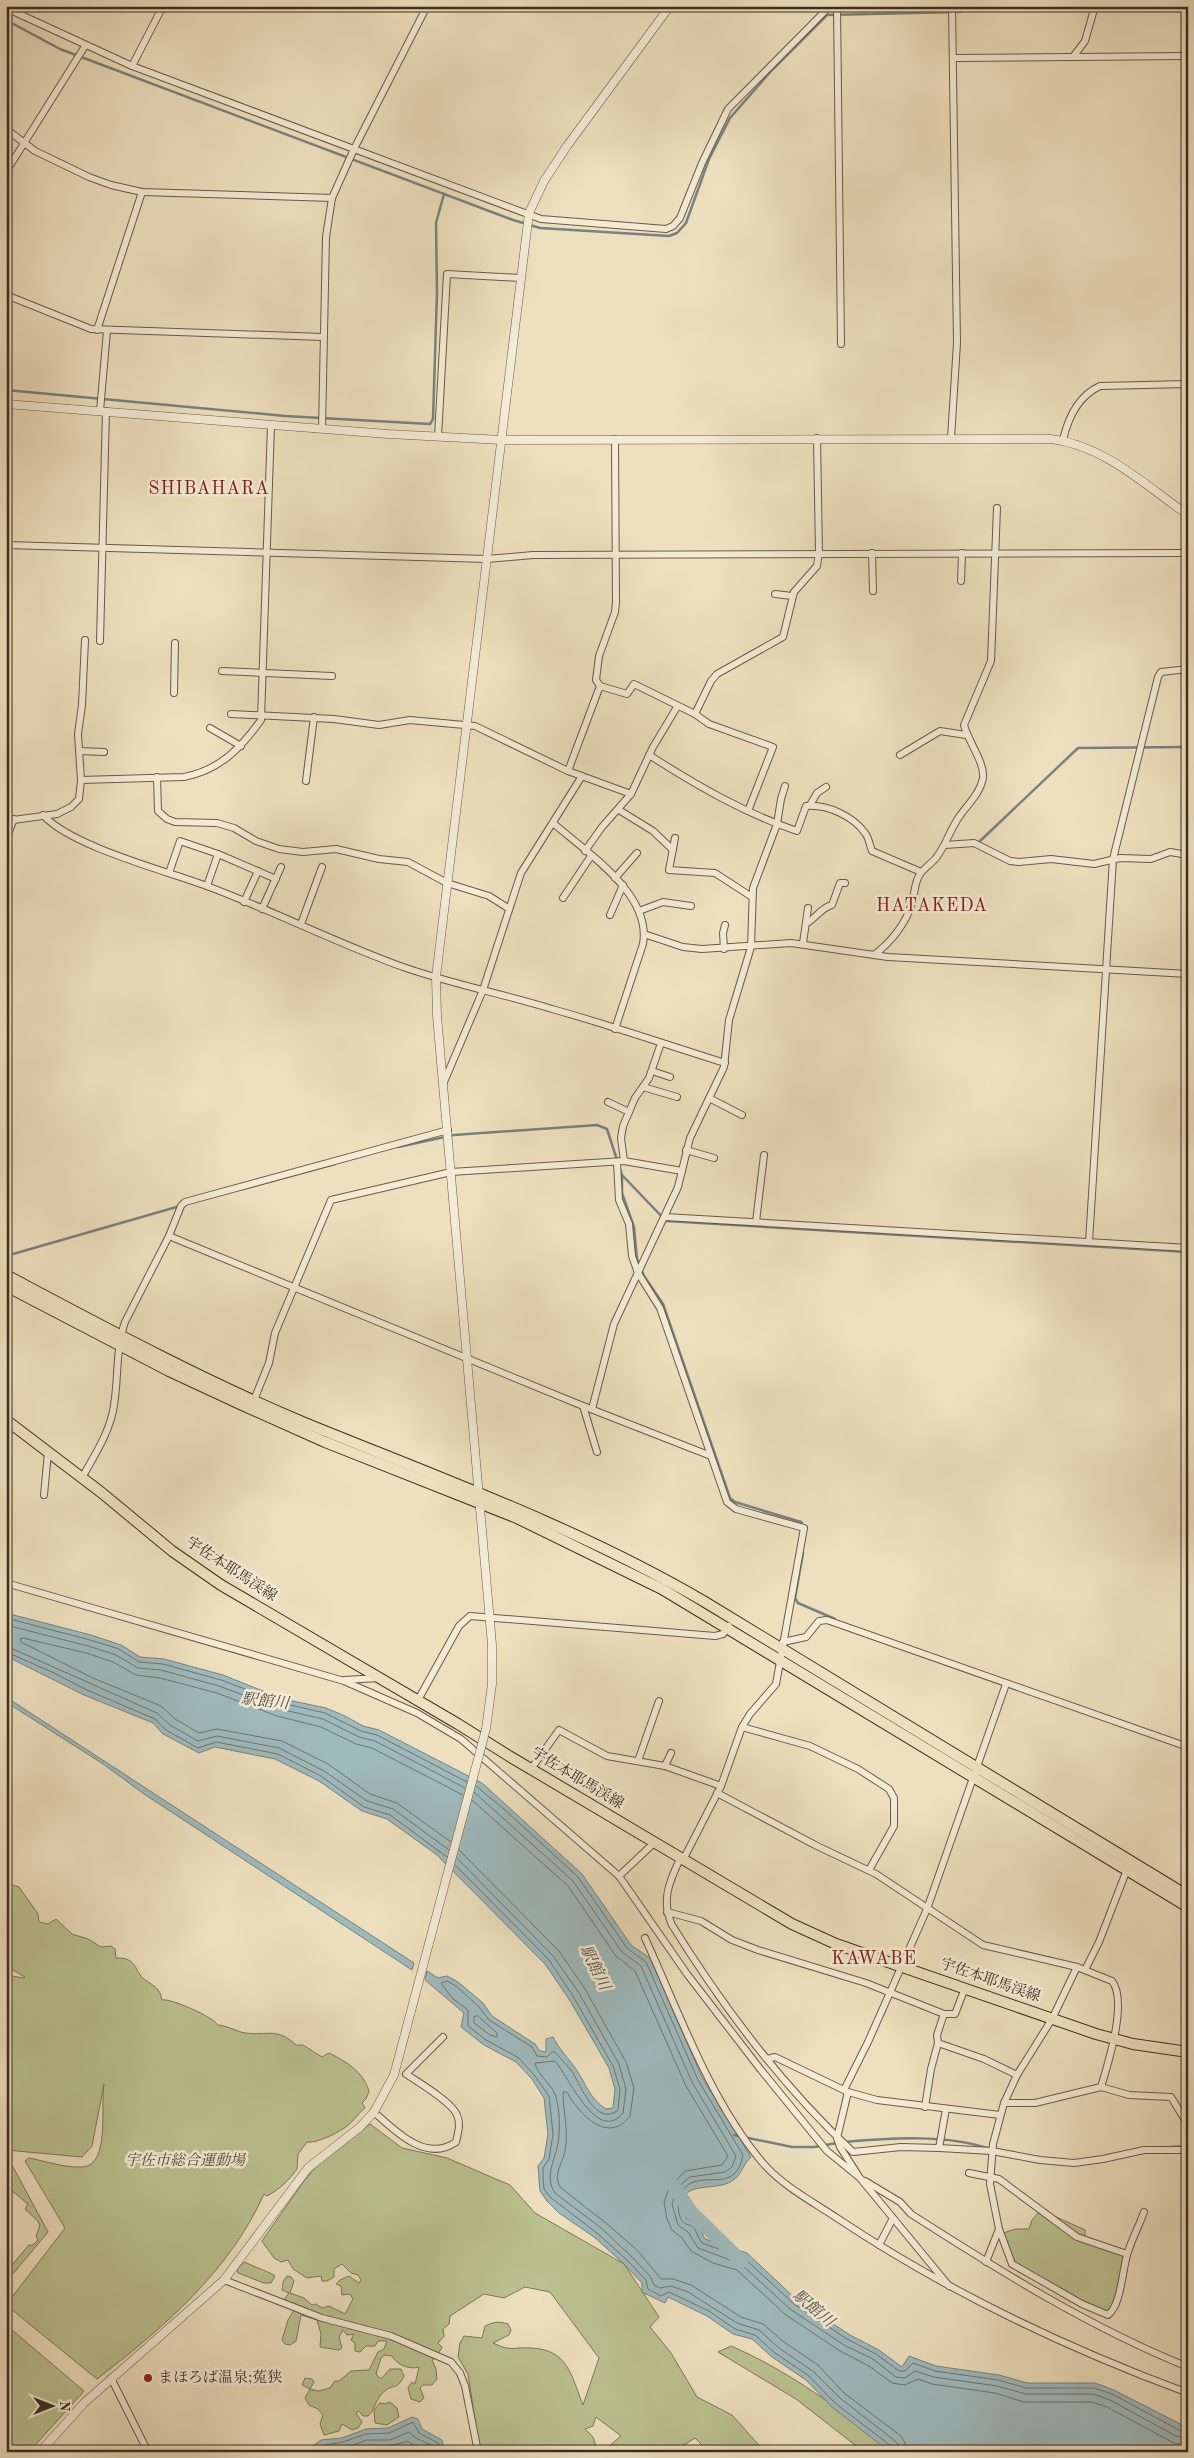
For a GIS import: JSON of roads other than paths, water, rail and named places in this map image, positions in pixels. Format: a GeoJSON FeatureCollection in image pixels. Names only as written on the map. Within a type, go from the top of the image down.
{"type":"FeatureCollection","features":[{"type":"Feature","properties":{"kind":"main road"},"geometry":{"type":"LineString","coordinates":[[6,1275],[121,1341],[274,1420],[478,1498]]}},
{"type":"Feature","properties":{"kind":"main road"},"geometry":{"type":"LineString","coordinates":[[6,1286],[121,1341],[478,1498],[730,1623],[781,1650],[1129,1866],[1188,1907]]}},
{"type":"Feature","properties":{"kind":"main road","name":"宇佐本耶馬渓線"},"geometry":{"type":"LineString","coordinates":[[6,1420],[204,1574],[802,1930],[1115,2040],[1188,2052]]}},
{"type":"Feature","properties":{"kind":"main road"},"geometry":{"type":"LineString","coordinates":[[1129,1866],[1188,1896]]}},
{"type":"Feature","properties":{"kind":"street"},"geometry":{"type":"LineString","coordinates":[[132,66],[163,6]]}},
{"type":"Feature","properties":{"kind":"street"},"geometry":{"type":"LineString","coordinates":[[322,429],[326,237],[332,198],[353,150],[427,6]]}},
{"type":"Feature","properties":{"kind":"street"},"geometry":{"type":"LineString","coordinates":[[40,2452],[75,2411],[224,2280],[304,2172],[360,2127],[374,2112],[394,2075],[486,1729],[493,1677],[490,1617],[478,1498],[437,1016],[436,977],[529,215],[544,181],[567,146],[670,6]]}},
{"type":"Feature","properties":{"kind":"street"},"geometry":{"type":"LineString","coordinates":[[6,8],[84,48],[529,215],[546,220],[666,228],[674,226],[680,218],[702,163],[728,109],[830,6]]}},
{"type":"Feature","properties":{"kind":"street"},"geometry":{"type":"LineString","coordinates":[[837,6],[841,344]]}},
{"type":"Feature","properties":{"kind":"street"},"geometry":{"type":"LineString","coordinates":[[951,438],[957,343],[952,6]]}},
{"type":"Feature","properties":{"kind":"street"},"geometry":{"type":"LineString","coordinates":[[1073,57],[1085,41],[1095,6]]}},
{"type":"Feature","properties":{"kind":"street"},"geometry":{"type":"LineString","coordinates":[[6,172],[84,48]]}},
{"type":"Feature","properties":{"kind":"street"},"geometry":{"type":"LineString","coordinates":[[953,58],[1188,56]]}},
{"type":"Feature","properties":{"kind":"street"},"geometry":{"type":"LineString","coordinates":[[6,129],[35,151],[98,182],[142,192],[332,198]]}},
{"type":"Feature","properties":{"kind":"street"},"geometry":{"type":"LineString","coordinates":[[97,330],[142,192]]}},
{"type":"Feature","properties":{"kind":"street"},"geometry":{"type":"LineString","coordinates":[[438,437],[447,274],[520,278]]}},
{"type":"Feature","properties":{"kind":"street"},"geometry":{"type":"LineString","coordinates":[[6,295],[83,327],[97,330],[323,337]]}},
{"type":"Feature","properties":{"kind":"street"},"geometry":{"type":"LineString","coordinates":[[100,641],[103,411],[101,398],[107,331]]}},
{"type":"Feature","properties":{"kind":"street"},"geometry":{"type":"LineString","coordinates":[[1063,440],[1068,423],[1077,405],[1088,393],[1100,386],[1188,384]]}},
{"type":"Feature","properties":{"kind":"street"},"geometry":{"type":"LineString","coordinates":[[6,404],[322,429],[502,440],[1017,437],[1063,440],[1104,456],[1188,515]]}},
{"type":"Feature","properties":{"kind":"street"},"geometry":{"type":"LineString","coordinates":[[80,780],[184,777],[201,773],[229,758],[260,721],[263,714],[271,425]]}},
{"type":"Feature","properties":{"kind":"street"},"geometry":{"type":"LineString","coordinates":[[695,714],[711,681],[717,674],[783,637],[792,596],[817,566],[819,553],[817,438]]}},
{"type":"Feature","properties":{"kind":"street"},"geometry":{"type":"LineString","coordinates":[[615,439],[616,607],[599,656],[596,680],[600,686],[627,694],[634,684],[677,707],[695,714],[710,724],[773,746],[748,811]]}},
{"type":"Feature","properties":{"kind":"street"},"geometry":{"type":"LineString","coordinates":[[874,955],[886,946],[906,918],[912,903],[916,882],[921,872],[930,865],[945,845],[958,818],[974,797],[983,776],[982,766],[966,735],[965,719],[979,692],[991,661],[997,508]]}},
{"type":"Feature","properties":{"kind":"street"},"geometry":{"type":"LineString","coordinates":[[6,545],[487,560],[533,555],[615,554],[1188,553]]}},
{"type":"Feature","properties":{"kind":"street"},"geometry":{"type":"LineString","coordinates":[[872,553],[873,591]]}},
{"type":"Feature","properties":{"kind":"street"},"geometry":{"type":"LineString","coordinates":[[961,581],[962,553]]}},
{"type":"Feature","properties":{"kind":"street"},"geometry":{"type":"LineString","coordinates":[[775,594],[792,596]]}},
{"type":"Feature","properties":{"kind":"street"},"geometry":{"type":"LineString","coordinates":[[6,821],[57,814],[74,805],[80,796],[78,727],[82,705],[85,640]]}},
{"type":"Feature","properties":{"kind":"street"},"geometry":{"type":"LineString","coordinates":[[174,693],[175,643]]}},
{"type":"Feature","properties":{"kind":"street"},"geometry":{"type":"LineString","coordinates":[[1089,1242],[1112,859],[1158,677],[1161,672],[1188,669]]}},
{"type":"Feature","properties":{"kind":"street"},"geometry":{"type":"LineString","coordinates":[[222,671],[332,676]]}},
{"type":"Feature","properties":{"kind":"street"},"geometry":{"type":"LineString","coordinates":[[568,771],[600,686]]}},
{"type":"Feature","properties":{"kind":"street"},"geometry":{"type":"LineString","coordinates":[[585,851],[602,827],[619,810],[631,794],[649,755],[677,707]]}},
{"type":"Feature","properties":{"kind":"street"},"geometry":{"type":"LineString","coordinates":[[231,714],[314,717],[379,725],[410,720],[466,725],[481,728],[568,771],[631,794]]}},
{"type":"Feature","properties":{"kind":"street"},"geometry":{"type":"LineString","coordinates":[[306,781],[314,717]]}},
{"type":"Feature","properties":{"kind":"street"},"geometry":{"type":"LineString","coordinates":[[210,728],[241,746]]}},
{"type":"Feature","properties":{"kind":"street"},"geometry":{"type":"LineString","coordinates":[[900,755],[906,749],[940,731],[966,735]]}},
{"type":"Feature","properties":{"kind":"street"},"geometry":{"type":"LineString","coordinates":[[79,751],[104,752]]}},
{"type":"Feature","properties":{"kind":"street"},"geometry":{"type":"LineString","coordinates":[[649,755],[686,778],[748,811],[797,831],[804,808],[810,805],[817,793],[826,787]]}},
{"type":"Feature","properties":{"kind":"street"},"geometry":{"type":"LineString","coordinates":[[444,1082],[483,990],[508,917],[508,908],[525,865],[582,776]]}},
{"type":"Feature","properties":{"kind":"street"},"geometry":{"type":"LineString","coordinates":[[157,778],[158,811],[167,819],[175,822],[217,823],[240,831],[262,844],[279,849],[303,852],[336,849],[380,860],[408,862],[447,883],[489,896],[508,908]]}},
{"type":"Feature","properties":{"kind":"street"},"geometry":{"type":"LineString","coordinates":[[592,1409],[609,1337],[678,1187],[686,1150],[725,1063],[729,1020],[751,947],[753,888],[778,824],[780,798],[785,786]]}},
{"type":"Feature","properties":{"kind":"street"},"geometry":{"type":"LineString","coordinates":[[810,805],[840,812],[866,834],[872,851],[921,872]]}},
{"type":"Feature","properties":{"kind":"street"},"geometry":{"type":"LineString","coordinates":[[619,810],[653,831],[673,850]]}},
{"type":"Feature","properties":{"kind":"street"},"geometry":{"type":"LineString","coordinates":[[43,815],[57,828],[131,860],[207,886],[301,924],[345,945],[436,977],[725,1063]]}},
{"type":"Feature","properties":{"kind":"street"},"geometry":{"type":"LineString","coordinates":[[6,839],[14,819]]}},
{"type":"Feature","properties":{"kind":"street"},"geometry":{"type":"LineString","coordinates":[[553,823],[623,885],[632,897],[639,912],[644,934],[643,944],[615,1029]]}},
{"type":"Feature","properties":{"kind":"street"},"geometry":{"type":"LineString","coordinates":[[676,838],[668,870],[715,873],[752,897]]}},
{"type":"Feature","properties":{"kind":"street"},"geometry":{"type":"LineString","coordinates":[[168,873],[180,841],[218,854],[276,879]]}},
{"type":"Feature","properties":{"kind":"street"},"geometry":{"type":"LineString","coordinates":[[945,845],[974,843],[1010,862],[1051,859],[1094,864],[1112,859],[1151,859],[1172,852],[1188,855]]}},
{"type":"Feature","properties":{"kind":"street"},"geometry":{"type":"LineString","coordinates":[[615,878],[637,853]]}},
{"type":"Feature","properties":{"kind":"street"},"geometry":{"type":"LineString","coordinates":[[207,886],[218,854]]}},
{"type":"Feature","properties":{"kind":"street"},"geometry":{"type":"LineString","coordinates":[[563,898],[591,856]]}},
{"type":"Feature","properties":{"kind":"street"},"geometry":{"type":"LineString","coordinates":[[262,909],[281,867]]}},
{"type":"Feature","properties":{"kind":"street"},"geometry":{"type":"LineString","coordinates":[[301,924],[322,867]]}},
{"type":"Feature","properties":{"kind":"street"},"geometry":{"type":"LineString","coordinates":[[244,902],[258,871]]}},
{"type":"Feature","properties":{"kind":"street"},"geometry":{"type":"LineString","coordinates":[[807,923],[817,917],[826,907],[832,905],[840,883],[845,883]]}},
{"type":"Feature","properties":{"kind":"street"},"geometry":{"type":"LineString","coordinates":[[610,915],[623,885]]}},
{"type":"Feature","properties":{"kind":"street"},"geometry":{"type":"LineString","coordinates":[[639,912],[662,902],[691,906]]}},
{"type":"Feature","properties":{"kind":"street"},"geometry":{"type":"LineString","coordinates":[[803,944],[808,908]]}},
{"type":"Feature","properties":{"kind":"street"},"geometry":{"type":"LineString","coordinates":[[724,948],[723,933],[725,925]]}},
{"type":"Feature","properties":{"kind":"street"},"geometry":{"type":"LineString","coordinates":[[644,934],[683,947],[724,948],[751,947],[774,943],[803,944],[874,955],[1188,974]]}},
{"type":"Feature","properties":{"kind":"street"},"geometry":{"type":"LineString","coordinates":[[661,1044],[652,1071],[629,1112],[621,1134],[620,1200],[629,1224],[630,1247],[638,1274],[660,1308],[725,1496],[732,1506],[804,1528],[776,1684],[755,1708],[742,1727],[718,1793],[681,1859],[667,1892],[667,1912],[672,1925],[696,1963],[767,2059],[838,2138],[856,2153],[895,2147],[939,2148],[992,2151],[1040,2160],[1074,2163],[1103,2160],[1144,2150],[1188,2150]]}},
{"type":"Feature","properties":{"kind":"street"},"geometry":{"type":"LineString","coordinates":[[652,1071],[670,1077]]}},
{"type":"Feature","properties":{"kind":"street"},"geometry":{"type":"LineString","coordinates":[[643,1087],[677,1097]]}},
{"type":"Feature","properties":{"kind":"street"},"geometry":{"type":"LineString","coordinates":[[709,1098],[742,1115]]}},
{"type":"Feature","properties":{"kind":"street"},"geometry":{"type":"LineString","coordinates":[[608,1102],[629,1112]]}},
{"type":"Feature","properties":{"kind":"street"},"geometry":{"type":"LineString","coordinates":[[82,1478],[104,1439],[111,1419],[125,1322],[181,1206],[185,1202],[448,1130]]}},
{"type":"Feature","properties":{"kind":"street"},"geometry":{"type":"LineString","coordinates":[[686,1150],[714,1158]]}},
{"type":"Feature","properties":{"kind":"street"},"geometry":{"type":"LineString","coordinates":[[756,1222],[764,1155]]}},
{"type":"Feature","properties":{"kind":"street"},"geometry":{"type":"LineString","coordinates":[[254,1400],[268,1368],[274,1337],[330,1201],[451,1172],[621,1162],[682,1171]]}},
{"type":"Feature","properties":{"kind":"street"},"geometry":{"type":"LineString","coordinates":[[665,1217],[1188,1248]]}},
{"type":"Feature","properties":{"kind":"street"},"geometry":{"type":"LineString","coordinates":[[168,1236],[583,1406],[711,1456]]}},
{"type":"Feature","properties":{"kind":"street"},"geometry":{"type":"LineString","coordinates":[[583,1406],[598,1452]]}},
{"type":"Feature","properties":{"kind":"street"},"geometry":{"type":"LineString","coordinates":[[44,1495],[48,1452]]}},
{"type":"Feature","properties":{"kind":"street"},"geometry":{"type":"LineString","coordinates":[[6,1583],[344,1680],[417,1713],[461,1739],[619,1876],[687,1974],[755,2063],[827,2151],[860,2178],[900,2202],[911,2214],[1036,2293],[1107,2331],[1188,2367]]}},
{"type":"Feature","properties":{"kind":"street"},"geometry":{"type":"LineString","coordinates":[[418,1700],[459,1626],[470,1616],[715,1636],[723,1634],[730,1623]]}},
{"type":"Feature","properties":{"kind":"street"},"geometry":{"type":"LineString","coordinates":[[781,1650],[806,1637],[820,1621],[827,1620],[1188,1747]]}},
{"type":"Feature","properties":{"kind":"street"},"geometry":{"type":"LineString","coordinates":[[344,1680],[379,1678]]}},
{"type":"Feature","properties":{"kind":"street"},"geometry":{"type":"LineString","coordinates":[[949,2286],[892,2220],[860,2178],[840,2147],[838,2138],[846,2091],[927,1909],[1006,1684]]}},
{"type":"Feature","properties":{"kind":"street"},"geometry":{"type":"LineString","coordinates":[[638,1761],[659,1701]]}},
{"type":"Feature","properties":{"kind":"street"},"geometry":{"type":"LineString","coordinates":[[742,1727],[816,1749],[870,1776],[891,1792],[894,1801],[894,1826],[869,1870]]}},
{"type":"Feature","properties":{"kind":"street"},"geometry":{"type":"LineString","coordinates":[[531,1769],[559,1730],[603,1754],[665,1766],[721,1786]]}},
{"type":"Feature","properties":{"kind":"street"},"geometry":{"type":"LineString","coordinates":[[665,1766],[671,1753]]}},
{"type":"Feature","properties":{"kind":"street"},"geometry":{"type":"LineString","coordinates":[[718,1793],[817,1846],[869,1870],[983,1945],[1076,1967],[1108,1979],[1116,1988],[1115,2040],[1101,2087]]}},
{"type":"Feature","properties":{"kind":"street"},"geometry":{"type":"LineString","coordinates":[[619,1876],[654,1843]]}},
{"type":"Feature","properties":{"kind":"street"},"geometry":{"type":"LineString","coordinates":[[1085,1970],[1099,1942],[1129,1866]]}},
{"type":"Feature","properties":{"kind":"street"},"geometry":{"type":"LineString","coordinates":[[667,1912],[701,1921],[732,1940],[758,1950],[853,1979],[944,2014],[955,2014],[965,1988]]}},
{"type":"Feature","properties":{"kind":"street"},"geometry":{"type":"LineString","coordinates":[[645,1938],[711,2082],[731,2117],[763,2163],[821,2208],[949,2286],[1107,2361],[1188,2393]]}},
{"type":"Feature","properties":{"kind":"street"},"geometry":{"type":"LineString","coordinates":[[1076,1967],[1052,2019],[1017,2075],[1000,2115],[992,2151],[990,2176],[999,2228],[1014,2265],[1104,2315],[1108,2315],[1112,2311],[1122,2282],[1127,2254],[1144,2212]]}},
{"type":"Feature","properties":{"kind":"street"},"geometry":{"type":"LineString","coordinates":[[926,2107],[931,2069],[938,2043],[937,2035],[944,2014]]}},
{"type":"Feature","properties":{"kind":"street"},"geometry":{"type":"LineString","coordinates":[[374,2112],[399,2134],[419,2146],[433,2149],[448,2147],[456,2142],[459,2129],[457,2114],[448,2104],[406,2074],[443,2037]]}},
{"type":"Feature","properties":{"kind":"street"},"geometry":{"type":"LineString","coordinates":[[938,2043],[984,2059],[1017,2075]]}},
{"type":"Feature","properties":{"kind":"street"},"geometry":{"type":"LineString","coordinates":[[767,2059],[775,2057],[846,2091],[877,2100],[1000,2115]]}},
{"type":"Feature","properties":{"kind":"street"},"geometry":{"type":"LineString","coordinates":[[1004,2103],[1035,2103],[1101,2087],[1129,2095],[1171,2097],[1188,2126]]}},
{"type":"Feature","properties":{"kind":"street"},"geometry":{"type":"LineString","coordinates":[[939,2148],[946,2109]]}},
{"type":"Feature","properties":{"kind":"street"},"geometry":{"type":"LineString","coordinates":[[969,2173],[999,2179],[1077,2237],[1127,2254]]}},
{"type":"Feature","properties":{"kind":"street"},"geometry":{"type":"LineString","coordinates":[[879,2245],[892,2220]]}},
{"type":"Feature","properties":{"kind":"street"},"geometry":{"type":"LineString","coordinates":[[986,2262],[999,2228]]}},
{"type":"Feature","properties":{"kind":"street"},"geometry":{"type":"LineString","coordinates":[[224,2280],[322,2318],[391,2336],[451,2362],[460,2373],[466,2386],[478,2452]]}},
{"type":"Feature","properties":{"kind":"street"},"geometry":{"type":"LineString","coordinates":[[112,2378],[148,2452]]}},
{"type":"Feature","properties":{"kind":"water"},"geometry":{"type":"Polygon","coordinates":[[[6,1613],[91,1635],[121,1645],[140,1657],[164,1659],[223,1675],[283,1699],[326,1708],[363,1726],[379,1730],[482,1783],[582,1874],[631,1945],[650,1958],[702,2077],[751,2157],[738,2176],[732,2181],[696,2189],[684,2197],[683,2206],[687,2219],[697,2223],[705,2239],[747,2253],[797,2300],[850,2335],[879,2350],[902,2367],[909,2356],[936,2366],[999,2375],[1027,2383],[1095,2383],[1114,2390],[1188,2428],[1188,2452],[890,2452],[832,2407],[806,2380],[772,2357],[752,2339],[733,2334],[707,2316],[668,2297],[665,2303],[642,2292],[642,2283],[624,2264],[594,2237],[559,2213],[540,2191],[538,2166],[544,2158],[548,2134],[544,2098],[532,2079],[516,2062],[484,2045],[461,2027],[464,2013],[425,1980],[427,1971],[438,1978],[447,1976],[458,1982],[483,2003],[492,2016],[535,2044],[540,2051],[546,2052],[546,2039],[553,2037],[596,2101],[606,2109],[613,2108],[615,2089],[609,2068],[569,1999],[545,1964],[437,1855],[387,1819],[362,1811],[319,1781],[275,1759],[215,1747],[199,1753],[163,1734],[153,1723],[84,1695],[6,1656],[6,1613]]]}},
{"type":"Feature","properties":{"kind":"water"},"geometry":{"type":"Polygon","coordinates":[[[6,1697],[414,1963],[412,1970],[144,1794],[103,1764],[6,1702],[6,1697]]]}},
{"type":"Feature","properties":{"kind":"water"},"geometry":{"type":"Polygon","coordinates":[[[412,2417],[418,2419],[422,2429],[442,2440],[444,2452],[305,2452],[321,2440],[342,2438],[366,2429],[388,2428],[412,2417]]]}},
{"type":"Feature","properties":{"kind":"waterway"},"geometry":{"type":"LineString","coordinates":[[6,20],[60,49],[513,220],[540,228],[669,236],[677,233],[686,223],[709,159],[730,118],[772,70],[827,15],[959,12],[967,10],[972,6]]}},
{"type":"Feature","properties":{"kind":"waterway"},"geometry":{"type":"LineString","coordinates":[[6,390],[285,416],[430,424],[433,419],[437,292],[436,223],[444,194]]}},
{"type":"Feature","properties":{"kind":"waterway"},"geometry":{"type":"LineString","coordinates":[[979,842],[1078,748],[1188,747]]}},
{"type":"Feature","properties":{"kind":"waterway"},"geometry":{"type":"LineString","coordinates":[[398,1147],[454,1135],[597,1125],[607,1129],[617,1160]]}},
{"type":"Feature","properties":{"kind":"waterway"},"geometry":{"type":"LineString","coordinates":[[243,1189],[335,1164]]}},
{"type":"Feature","properties":{"kind":"waterway"},"geometry":{"type":"LineString","coordinates":[[619,1167],[622,1175],[622,1193],[634,1227],[637,1259],[644,1276],[663,1304],[730,1498],[735,1502],[801,1522],[805,1528]]}},
{"type":"Feature","properties":{"kind":"waterway"},"geometry":{"type":"LineString","coordinates":[[622,1175],[666,1221],[1188,1252]]}},
{"type":"Feature","properties":{"kind":"waterway"},"geometry":{"type":"LineString","coordinates":[[6,1256],[180,1206]]}},
{"type":"Feature","properties":{"kind":"waterway"},"geometry":{"type":"LineString","coordinates":[[803,1553],[795,1598],[798,1603],[835,1619]]}},
{"type":"Feature","properties":{"kind":"waterway"},"geometry":{"type":"LineString","coordinates":[[734,2135],[792,2147],[814,2147],[837,2143]]}},
{"type":"Feature","properties":{"kind":"waterway"},"geometry":{"type":"LineString","coordinates":[[845,2142],[919,2138],[956,2141],[990,2149]]}},
{"type":"Feature","properties":{"kind":"waterway"},"geometry":{"type":"LineString","coordinates":[[1171,2147],[1188,2146]]}},
{"type":"Feature","properties":{"kind":"waterway","name":"駅館川"},"geometry":{"type":"LineString","coordinates":[[674,2187],[692,2213],[741,2261]]}},
{"type":"Feature","properties":{"kind":"place","name":"まほろば温泉;菟狭"},"geometry":{"type":"Point","coordinates":[148,2378]}},
{"type":"Feature","properties":{"kind":"district","name":"SHIBAHARA"},"geometry":{"type":"Point","coordinates":[209,489]}},
{"type":"Feature","properties":{"kind":"district","name":"HATAKEDA"},"geometry":{"type":"Point","coordinates":[932,906]}},
{"type":"Feature","properties":{"kind":"district","name":"KAWABE"},"geometry":{"type":"Point","coordinates":[874,1959]}},
{"type":"Feature","properties":{"kind":"park label","name":"宇佐市総合運動場"},"geometry":{"type":"Point","coordinates":[185,2161]}}]}
